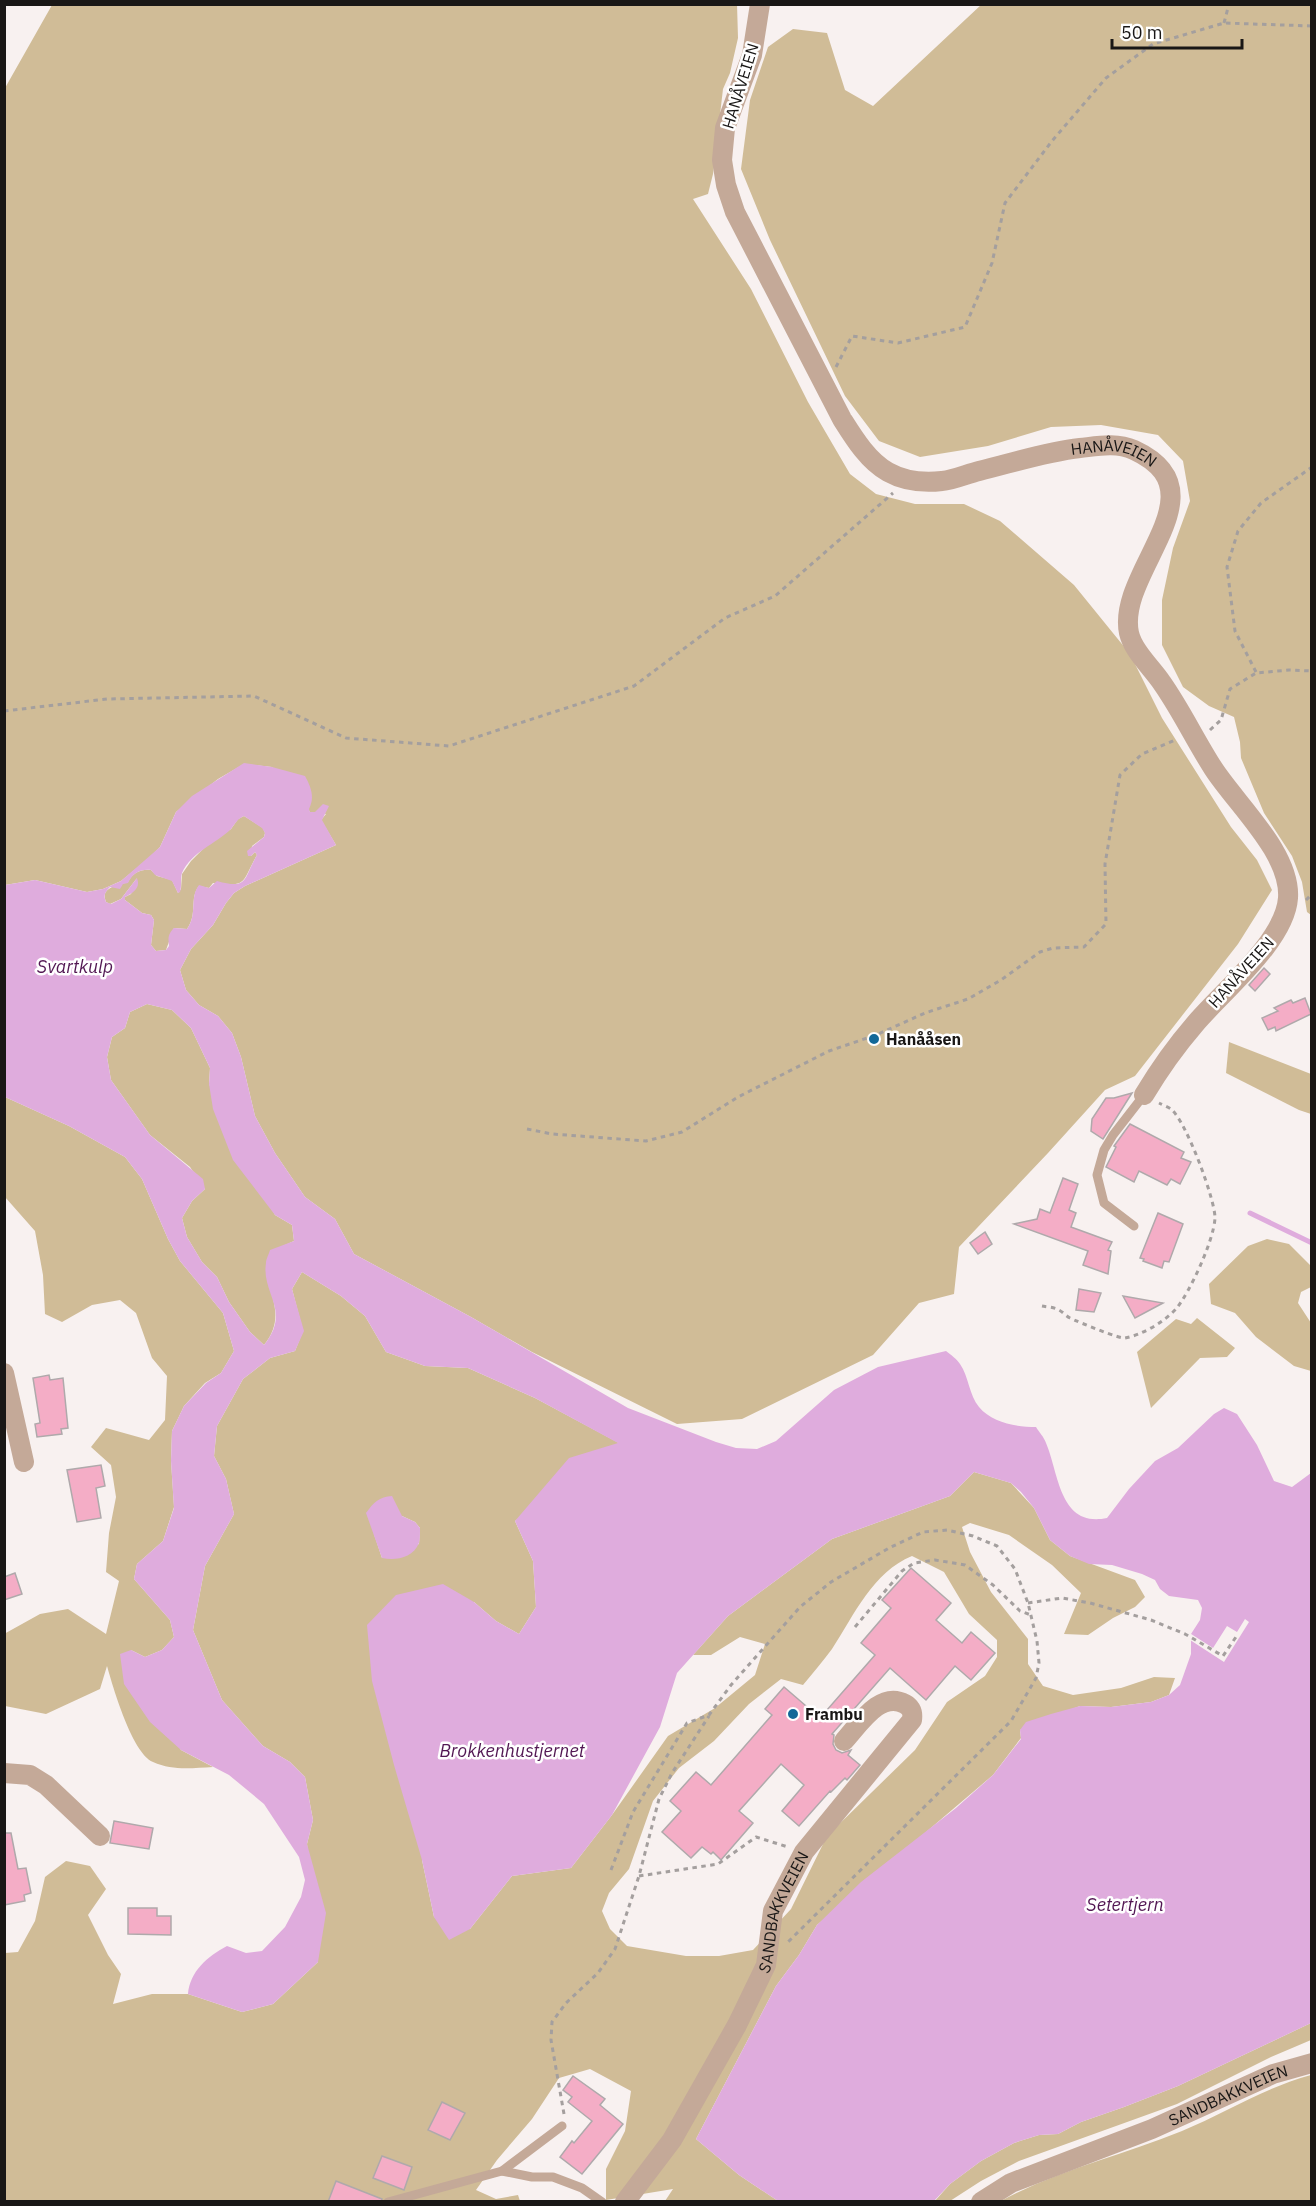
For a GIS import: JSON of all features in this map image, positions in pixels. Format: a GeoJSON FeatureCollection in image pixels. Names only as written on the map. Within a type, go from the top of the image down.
{"type":"FeatureCollection","features":[{"type":"Feature","properties":{"kind":"street","name":"HANÅVEIEN"},"geometry":{"type":"LineString","coordinates":[[760,4],[752,55],[725,128],[722,160],[726,184],[735,212],[825,388],[850,433],[870,457],[887,471],[908,480],[942,481],[1057,451],[1112,444],[1131,449],[1150,459],[1164,472],[1171,490],[1167,521],[1133,599],[1129,617],[1129,634],[1176,703],[1221,780],[1277,858],[1286,879],[1288,899],[1282,920],[1270,942],[1195,1024],[1144,1095]]}},
{"type":"Feature","properties":{"kind":"street"},"geometry":{"type":"LineString","coordinates":[[4,1373],[24,1462]]}},
{"type":"Feature","properties":{"kind":"street","name":"SANDBAKKVEIEN"},"geometry":{"type":"LineString","coordinates":[[625,2202],[672,2140],[737,2025],[766,1965],[773,1911],[804,1852],[885,1756],[912,1720],[913,1713],[909,1706],[901,1701],[888,1701],[877,1705],[844,1741]]}},
{"type":"Feature","properties":{"kind":"street"},"geometry":{"type":"LineString","coordinates":[[4,1773],[30,1775],[46,1785],[100,1836]]}},
{"type":"Feature","properties":{"kind":"street","name":"SANDBAKKVEIEN"},"geometry":{"type":"LineString","coordinates":[[981,2202],[1011,2183],[1152,2129],[1273,2074],[1311,2063]]}},
{"type":"Feature","properties":{"kind":"lane"},"geometry":{"type":"LineString","coordinates":[[1134,1226],[1104,1203],[1097,1175],[1100,1162],[1113,1135],[1144,1095]]}},
{"type":"Feature","properties":{"kind":"lane"},"geometry":{"type":"LineString","coordinates":[[388,2202],[502,2171],[562,2126]]}},
{"type":"Feature","properties":{"kind":"lane"},"geometry":{"type":"LineString","coordinates":[[502,2171],[532,2177],[553,2177],[582,2188],[602,2202]]}},
{"type":"Feature","properties":{"kind":"path"},"geometry":{"type":"LineString","coordinates":[[1224,23],[1229,4]]}},
{"type":"Feature","properties":{"kind":"path"},"geometry":{"type":"LineString","coordinates":[[825,388],[852,336],[898,343],[965,327],[992,263],[1005,203],[1052,141],[1106,78],[1153,44],[1224,23],[1311,26]]}},
{"type":"Feature","properties":{"kind":"path"},"geometry":{"type":"LineString","coordinates":[[1256,673],[1235,631],[1227,567],[1238,531],[1261,503],[1311,467]]}},
{"type":"Feature","properties":{"kind":"path"},"geometry":{"type":"LineString","coordinates":[[4,711],[107,699],[254,696],[346,738],[449,746],[634,686],[725,618],[775,596],[908,480]]}},
{"type":"Feature","properties":{"kind":"path"},"geometry":{"type":"LineString","coordinates":[[527,1129],[552,1134],[646,1141],[676,1135],[738,1097],[829,1051],[876,1035],[925,1013],[968,999],[1001,980],[1040,952],[1053,948],[1084,946],[1106,924],[1105,864],[1120,775],[1142,754],[1193,734],[1209,731],[1221,720],[1230,689],[1256,673],[1311,671]]}},
{"type":"Feature","properties":{"kind":"path"},"geometry":{"type":"LineString","coordinates":[[1042,1306],[1058,1309],[1068,1318],[1122,1339],[1138,1335],[1174,1311],[1202,1263],[1214,1233],[1215,1215],[1200,1165],[1186,1130],[1172,1110],[1144,1095]]}},
{"type":"Feature","properties":{"kind":"path"},"geometry":{"type":"LineString","coordinates":[[855,1627],[902,1571],[914,1563],[935,1560],[965,1565],[993,1585],[1020,1611],[1031,1615]]}},
{"type":"Feature","properties":{"kind":"path"},"geometry":{"type":"LineString","coordinates":[[1028,1603],[1062,1598],[1090,1603],[1151,1620],[1185,1634],[1223,1656],[1238,1634]]}},
{"type":"Feature","properties":{"kind":"path"},"geometry":{"type":"LineString","coordinates":[[562,2126],[564,2116],[551,2040],[552,2022],[566,2003],[598,1973],[612,1954],[622,1932],[639,1876],[659,1799],[672,1773],[710,1715]]}},
{"type":"Feature","properties":{"kind":"path"},"geometry":{"type":"LineString","coordinates":[[639,1876],[718,1864],[756,1837],[804,1852]]}},
{"type":"Feature","properties":{"kind":"shaded area"},"geometry":{"type":"Polygon","coordinates":[[[737,4],[738,38],[730,73],[723,89],[713,174],[708,194],[693,199],[751,289],[808,402],[850,474],[876,494],[915,504],[964,504],[1000,521],[1074,585],[1130,654],[1162,718],[1231,827],[1257,860],[1272,890],[1238,944],[1135,1076],[1105,1090],[959,1247],[954,1294],[919,1303],[873,1355],[742,1419],[677,1424],[532,1352],[354,1254],[335,1219],[305,1197],[275,1153],[255,1116],[241,1057],[232,1033],[218,1016],[199,1005],[186,990],[180,970],[191,949],[213,925],[234,893],[336,845],[321,820],[326,814],[310,812],[272,767],[244,764],[218,779],[176,812],[160,847],[149,858],[121,881],[103,889],[87,892],[35,880],[5,885],[5,88],[52,5],[737,4]]]}},
{"type":"Feature","properties":{"kind":"shaded area"},"geometry":{"type":"Polygon","coordinates":[[[982,4],[1311,5],[1311,915],[1307,912],[1302,882],[1292,856],[1264,813],[1241,758],[1234,717],[1209,706],[1183,687],[1162,645],[1162,600],[1173,548],[1190,501],[1183,461],[1158,435],[1101,425],[1051,427],[988,446],[920,457],[879,441],[845,396],[770,240],[741,169],[750,100],[768,47],[793,29],[827,33],[845,90],[873,106],[982,4]]]}},
{"type":"Feature","properties":{"kind":"shaded area"},"geometry":{"type":"Polygon","coordinates":[[[244,816],[263,828],[265,833],[264,837],[252,846],[251,856],[255,852],[257,855],[246,877],[239,883],[213,883],[209,888],[199,886],[194,896],[192,918],[187,929],[174,928],[166,950],[156,951],[151,945],[154,920],[151,915],[142,913],[125,900],[125,897],[131,894],[137,878],[121,899],[110,904],[106,902],[107,890],[128,882],[132,876],[143,870],[151,870],[157,876],[172,880],[178,893],[181,889],[182,874],[191,861],[244,816]]]}},
{"type":"Feature","properties":{"kind":"shaded area"},"geometry":{"type":"Polygon","coordinates":[[[147,1004],[172,1010],[191,1028],[210,1068],[209,1084],[275,1215],[292,1225],[294,1241],[283,1246],[268,1282],[275,1307],[275,1322],[264,1345],[250,1332],[229,1302],[217,1277],[202,1262],[187,1237],[182,1218],[192,1201],[205,1189],[190,1167],[150,1135],[111,1080],[107,1057],[112,1037],[125,1028],[130,1012],[147,1004]]]}},
{"type":"Feature","properties":{"kind":"shaded area"},"geometry":{"type":"Polygon","coordinates":[[[1229,1042],[1311,1074],[1311,1114],[1226,1073],[1229,1042]]]}},
{"type":"Feature","properties":{"kind":"shaded area"},"geometry":{"type":"Polygon","coordinates":[[[5,1097],[69,1126],[125,1157],[142,1179],[180,1261],[223,1313],[234,1351],[221,1373],[205,1383],[184,1406],[172,1431],[174,1507],[163,1541],[137,1564],[134,1579],[170,1620],[174,1637],[162,1650],[145,1657],[131,1650],[181,1750],[213,1767],[168,1767],[153,1762],[145,1756],[124,1718],[107,1666],[100,1689],[46,1714],[5,1706],[4,1634],[40,1614],[68,1609],[106,1634],[119,1581],[106,1572],[109,1533],[116,1497],[111,1465],[91,1447],[106,1428],[149,1440],[165,1420],[167,1376],[152,1358],[136,1313],[120,1300],[92,1305],[62,1322],[45,1314],[43,1275],[35,1231],[5,1197],[5,1097]]]}},
{"type":"Feature","properties":{"kind":"shaded area"},"geometry":{"type":"Polygon","coordinates":[[[1267,1239],[1289,1244],[1311,1266],[1311,1287],[1301,1292],[1298,1303],[1311,1323],[1311,1371],[1294,1366],[1256,1337],[1235,1313],[1211,1304],[1209,1284],[1248,1246],[1267,1239]]]}},
{"type":"Feature","properties":{"kind":"shaded area"},"geometry":{"type":"Polygon","coordinates":[[[302,1272],[341,1296],[365,1316],[386,1352],[425,1366],[468,1368],[535,1398],[619,1443],[515,1521],[533,1561],[536,1607],[519,1634],[496,1621],[474,1602],[422,1860],[434,1917],[470,1929],[512,1876],[571,1868],[668,1736],[715,1708],[755,1675],[765,1644],[740,1637],[711,1655],[693,1655],[728,1616],[832,1539],[950,1496],[974,1472],[1011,1483],[1034,1508],[1050,1540],[1070,1556],[1135,1580],[1145,1597],[1135,1607],[1113,1618],[1088,1635],[1064,1634],[1081,1593],[1052,1565],[1009,1535],[970,1523],[962,1527],[970,1552],[991,1592],[1028,1639],[1028,1664],[1043,1686],[1073,1695],[1121,1688],[1154,1677],[1175,1678],[1169,1695],[1151,1702],[1111,1707],[1080,1706],[1020,1730],[1021,1738],[993,1775],[817,1925],[776,1986],[696,2139],[739,2175],[778,2201],[665,2201],[673,2189],[606,2200],[606,2169],[625,2131],[631,2091],[590,2069],[559,2078],[532,2119],[497,2160],[476,2190],[496,2199],[518,2195],[520,2201],[5,2202],[5,1953],[18,1952],[35,1921],[45,1877],[66,1861],[90,1866],[106,1889],[88,1915],[108,1955],[121,1974],[113,2004],[152,1994],[188,1994],[242,2012],[273,2004],[318,1962],[307,1844],[313,1820],[305,1777],[290,1762],[263,1746],[222,1700],[193,1630],[205,1566],[234,1514],[226,1479],[214,1456],[217,1426],[243,1379],[270,1358],[295,1351],[303,1331],[292,1289],[302,1272]],[[402,1516],[374,1534],[382,1558],[419,1544],[420,1528],[415,1522],[402,1516]],[[912,1556],[898,1563],[875,1583],[832,1649],[803,1685],[781,1679],[749,1704],[714,1741],[679,1768],[653,1801],[629,1869],[609,1893],[602,1911],[610,1929],[627,1946],[686,1956],[719,1956],[753,1950],[791,1909],[827,1836],[915,1750],[947,1702],[985,1676],[997,1657],[997,1640],[969,1614],[944,1572],[912,1556]]]}},
{"type":"Feature","properties":{"kind":"shaded area"},"geometry":{"type":"Polygon","coordinates":[[[1197,1318],[1235,1348],[1227,1357],[1200,1358],[1151,1408],[1137,1352],[1176,1319],[1191,1324],[1197,1318]]]}},
{"type":"Feature","properties":{"kind":"shaded area"},"geometry":{"type":"Polygon","coordinates":[[[1311,2023],[1311,2040],[1271,2057],[1177,2104],[1019,2161],[950,2201],[934,2202],[950,2184],[981,2161],[1014,2143],[1039,2135],[1058,2134],[1081,2122],[1178,2086],[1311,2023]]]}},
{"type":"Feature","properties":{"kind":"shaded area"},"geometry":{"type":"Polygon","coordinates":[[[1311,2075],[1311,2201],[999,2202],[1066,2172],[1182,2131],[1262,2093],[1311,2075]]]}},
{"type":"Feature","properties":{"kind":"water"},"geometry":{"type":"Polygon","coordinates":[[[244,763],[272,767],[305,776],[312,792],[310,812],[315,812],[323,804],[329,806],[322,820],[336,845],[234,893],[213,925],[191,949],[180,970],[186,990],[199,1005],[218,1016],[232,1033],[241,1057],[255,1116],[275,1153],[305,1197],[335,1219],[354,1254],[471,1317],[628,1408],[736,1448],[757,1449],[776,1441],[834,1390],[878,1367],[946,1351],[960,1364],[976,1402],[984,1412],[1005,1423],[1036,1427],[1045,1441],[1063,1496],[1079,1515],[1091,1519],[1107,1518],[1129,1489],[1155,1461],[1178,1448],[1214,1414],[1224,1408],[1237,1414],[1257,1445],[1274,1481],[1292,1487],[1311,1473],[1311,2023],[1178,2086],[1081,2122],[1058,2134],[1039,2135],[1014,2143],[981,2161],[950,2184],[934,2201],[778,2201],[739,2175],[696,2139],[776,1986],[817,1925],[861,1882],[956,1808],[993,1775],[1021,1739],[1020,1730],[1026,1722],[1080,1706],[1111,1707],[1151,1702],[1169,1695],[1180,1685],[1191,1654],[1191,1634],[1200,1620],[1202,1608],[1198,1600],[1169,1596],[1160,1589],[1155,1580],[1142,1574],[1112,1565],[1089,1564],[1070,1556],[1050,1540],[1034,1508],[1011,1483],[974,1472],[950,1496],[832,1539],[728,1616],[677,1673],[660,1727],[612,1815],[571,1868],[512,1876],[470,1929],[449,1940],[434,1917],[422,1860],[372,1681],[367,1625],[396,1595],[443,1584],[474,1602],[496,1621],[519,1634],[536,1607],[533,1561],[515,1521],[569,1458],[618,1443],[535,1398],[468,1368],[425,1366],[386,1352],[365,1316],[341,1296],[302,1272],[292,1289],[304,1331],[295,1351],[270,1358],[243,1379],[217,1426],[214,1456],[226,1479],[234,1514],[205,1566],[193,1630],[222,1700],[263,1746],[290,1762],[305,1777],[313,1820],[307,1844],[326,1913],[318,1962],[273,2004],[242,2012],[188,1994],[196,1971],[220,1950],[227,1946],[246,1953],[262,1951],[285,1927],[301,1897],[305,1880],[299,1857],[264,1804],[229,1775],[181,1750],[150,1722],[124,1684],[120,1654],[131,1650],[145,1657],[162,1650],[174,1637],[170,1620],[134,1579],[137,1564],[163,1541],[174,1508],[172,1431],[184,1406],[206,1383],[221,1373],[234,1351],[223,1313],[180,1261],[142,1179],[125,1157],[69,1126],[5,1097],[5,885],[35,880],[87,892],[103,889],[121,881],[160,847],[176,812],[192,796],[244,763]],[[244,816],[225,834],[191,859],[182,873],[180,892],[178,893],[172,881],[155,875],[151,870],[143,870],[137,872],[120,889],[110,887],[105,894],[106,902],[111,904],[121,899],[137,878],[137,887],[125,897],[125,900],[142,913],[151,915],[154,920],[151,945],[156,951],[166,950],[169,946],[169,936],[174,928],[187,929],[192,918],[194,895],[199,885],[209,888],[217,881],[235,884],[240,883],[247,876],[257,855],[255,852],[248,856],[247,851],[264,837],[265,833],[262,828],[244,816]],[[147,1004],[130,1012],[125,1028],[112,1037],[107,1057],[111,1080],[150,1135],[203,1179],[205,1189],[192,1201],[182,1218],[187,1237],[202,1262],[217,1277],[229,1302],[250,1332],[264,1345],[272,1333],[276,1312],[266,1274],[266,1260],[270,1250],[294,1241],[292,1225],[275,1215],[233,1160],[213,1109],[209,1084],[210,1068],[191,1028],[172,1010],[147,1004]]]}},
{"type":"Feature","properties":{"kind":"water"},"geometry":{"type":"Polygon","coordinates":[[[392,1496],[402,1516],[415,1522],[420,1528],[419,1541],[413,1552],[392,1559],[382,1558],[366,1513],[377,1501],[392,1496]]]}},
{"type":"Feature","properties":{"kind":"pier"},"geometry":{"type":"Polygon","coordinates":[[[1245,1619],[1249,1622],[1224,1662],[1187,1638],[1188,1632],[1213,1648],[1227,1626],[1237,1632],[1245,1619]]]}},
{"type":"Feature","properties":{"kind":"building"},"geometry":{"type":"Polygon","coordinates":[[[1264,968],[1270,974],[1255,991],[1249,985],[1264,968]]]}},
{"type":"Feature","properties":{"kind":"building"},"geometry":{"type":"Polygon","coordinates":[[[1305,998],[1311,1014],[1276,1031],[1275,1027],[1268,1030],[1262,1018],[1278,1011],[1274,1008],[1291,1000],[1293,1003],[1305,998]]]}},
{"type":"Feature","properties":{"kind":"building"},"geometry":{"type":"Polygon","coordinates":[[[1132,1093],[1103,1139],[1091,1131],[1092,1119],[1106,1098],[1132,1093]]]}},
{"type":"Feature","properties":{"kind":"building"},"geometry":{"type":"Polygon","coordinates":[[[1130,1124],[1184,1152],[1181,1158],[1191,1162],[1180,1184],[1171,1179],[1167,1185],[1139,1171],[1134,1182],[1106,1167],[1116,1147],[1114,1146],[1130,1124]]]}},
{"type":"Feature","properties":{"kind":"building"},"geometry":{"type":"Polygon","coordinates":[[[1063,1178],[1078,1184],[1069,1210],[1076,1213],[1071,1227],[1112,1242],[1108,1250],[1111,1251],[1108,1274],[1083,1265],[1088,1251],[1014,1224],[1037,1219],[1040,1209],[1050,1213],[1063,1178]]]}},
{"type":"Feature","properties":{"kind":"building"},"geometry":{"type":"Polygon","coordinates":[[[1158,1213],[1183,1224],[1169,1262],[1164,1261],[1162,1268],[1140,1258],[1158,1213]]]}},
{"type":"Feature","properties":{"kind":"building"},"geometry":{"type":"Polygon","coordinates":[[[985,1232],[992,1244],[978,1254],[970,1243],[985,1232]]]}},
{"type":"Feature","properties":{"kind":"building"},"geometry":{"type":"Polygon","coordinates":[[[1079,1289],[1101,1293],[1094,1312],[1076,1310],[1079,1289]]]}},
{"type":"Feature","properties":{"kind":"building"},"geometry":{"type":"Polygon","coordinates":[[[1123,1296],[1163,1303],[1135,1318],[1123,1296]]]}},
{"type":"Feature","properties":{"kind":"building"},"geometry":{"type":"Polygon","coordinates":[[[49,1375],[50,1380],[63,1378],[68,1428],[61,1429],[62,1434],[37,1437],[35,1424],[40,1423],[33,1378],[49,1375]]]}},
{"type":"Feature","properties":{"kind":"building"},"geometry":{"type":"Polygon","coordinates":[[[101,1465],[105,1486],[96,1488],[101,1518],[77,1522],[67,1470],[101,1465]]]}},
{"type":"Feature","properties":{"kind":"building","name":"Frambu"},"geometry":{"type":"Polygon","coordinates":[[[911,1568],[951,1603],[936,1620],[962,1643],[971,1632],[995,1653],[971,1680],[955,1666],[926,1700],[890,1668],[832,1734],[836,1750],[842,1753],[851,1750],[848,1755],[860,1765],[847,1780],[845,1778],[830,1791],[799,1826],[782,1811],[804,1785],[781,1764],[739,1811],[753,1823],[721,1860],[713,1852],[711,1854],[702,1847],[691,1858],[662,1832],[681,1811],[670,1801],[696,1772],[711,1785],[772,1715],[765,1709],[784,1687],[820,1718],[875,1655],[861,1643],[891,1608],[882,1600],[911,1568]]]}},
{"type":"Feature","properties":{"kind":"building"},"geometry":{"type":"Polygon","coordinates":[[[15,1573],[22,1594],[4,1600],[4,1577],[15,1573]]]}},
{"type":"Feature","properties":{"kind":"building"},"geometry":{"type":"Polygon","coordinates":[[[114,1821],[153,1828],[149,1849],[110,1843],[114,1821]]]}},
{"type":"Feature","properties":{"kind":"building"},"geometry":{"type":"Polygon","coordinates":[[[4,1833],[11,1833],[18,1869],[26,1868],[31,1893],[24,1895],[25,1901],[4,1905],[4,1833]]]}},
{"type":"Feature","properties":{"kind":"building"},"geometry":{"type":"Polygon","coordinates":[[[128,1908],[157,1908],[157,1916],[171,1916],[171,1935],[128,1934],[128,1908]]]}},
{"type":"Feature","properties":{"kind":"building"},"geometry":{"type":"Polygon","coordinates":[[[573,2076],[605,2099],[600,2105],[623,2124],[582,2174],[560,2157],[592,2121],[568,2102],[572,2097],[563,2090],[573,2076]]]}},
{"type":"Feature","properties":{"kind":"building"},"geometry":{"type":"Polygon","coordinates":[[[442,2102],[465,2113],[450,2140],[428,2130],[442,2102]]]}},
{"type":"Feature","properties":{"kind":"building"},"geometry":{"type":"Polygon","coordinates":[[[382,2156],[412,2167],[404,2190],[373,2178],[382,2156]]]}},
{"type":"Feature","properties":{"kind":"building"},"geometry":{"type":"Polygon","coordinates":[[[336,2181],[382,2199],[381,2202],[328,2202],[336,2181]]]}},
{"type":"Feature","properties":{"kind":"waterway"},"geometry":{"type":"LineString","coordinates":[[1250,1213],[1312,1243]]}},
{"type":"Feature","properties":{"kind":"place","name":"Hanååsen"},"geometry":{"type":"Point","coordinates":[874,1039]}},
{"type":"Feature","properties":{"kind":"place","name":"Frambu"},"geometry":{"type":"Point","coordinates":[793,1714]}},
{"type":"Feature","properties":{"kind":"water label","name":"Svartkulp"},"geometry":{"type":"Point","coordinates":[75,967]}},
{"type":"Feature","properties":{"kind":"water label","name":"Brokkenhustjernet"},"geometry":{"type":"Point","coordinates":[512,1751]}},
{"type":"Feature","properties":{"kind":"water label","name":"Setertjern"},"geometry":{"type":"Point","coordinates":[1125,1905]}}]}
